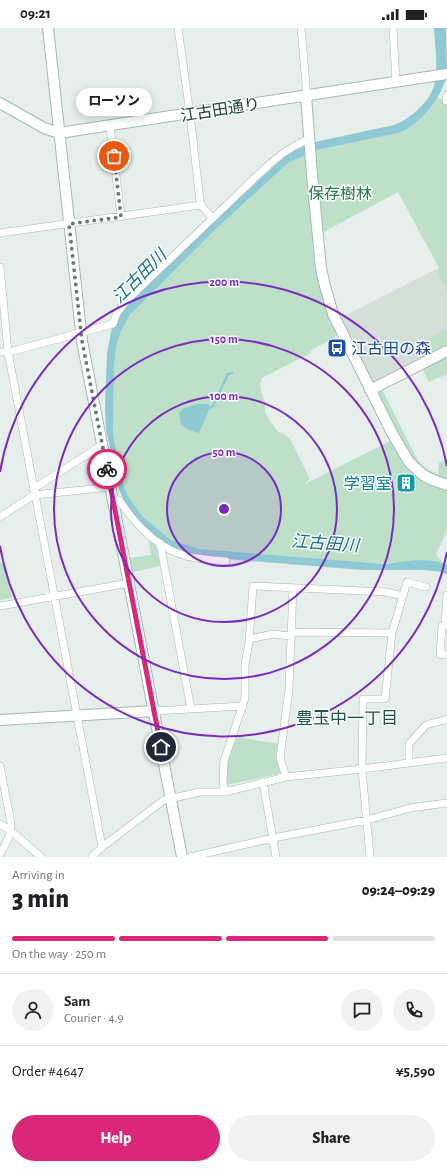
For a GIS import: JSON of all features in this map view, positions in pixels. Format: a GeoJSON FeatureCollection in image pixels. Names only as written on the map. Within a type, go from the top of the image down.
{"type":"FeatureCollection","features":[{"type":"Feature","properties":{"kind":"street"},"geometry":{"type":"LineString","coordinates":[[48,28],[81,333],[182,857]]}},
{"type":"Feature","properties":{"kind":"street"},"geometry":{"type":"LineString","coordinates":[[178,28],[201,205],[212,218]]}},
{"type":"Feature","properties":{"kind":"street"},"geometry":{"type":"LineString","coordinates":[[300,28],[310,158],[321,268],[334,317],[408,462],[423,475],[447,485]]}},
{"type":"Feature","properties":{"kind":"street"},"geometry":{"type":"LineString","coordinates":[[393,28],[396,82]]}},
{"type":"Feature","properties":{"kind":"street","name":"江古田通り"},"geometry":{"type":"LineString","coordinates":[[0,103],[44,128],[59,133],[447,74]]}},
{"type":"Feature","properties":{"kind":"street"},"geometry":{"type":"LineString","coordinates":[[447,95],[447,101]]}},
{"type":"Feature","properties":{"kind":"street"},"geometry":{"type":"LineString","coordinates":[[110,126],[121,217]]}},
{"type":"Feature","properties":{"kind":"street"},"geometry":{"type":"LineString","coordinates":[[4,352],[114,324],[118,313],[127,300],[212,218],[281,154],[295,145],[309,140]]}},
{"type":"Feature","properties":{"kind":"street"},"geometry":{"type":"LineString","coordinates":[[0,233],[201,205]]}},
{"type":"Feature","properties":{"kind":"street"},"geometry":{"type":"LineString","coordinates":[[0,267],[4,352],[34,492],[102,847]]}},
{"type":"Feature","properties":{"kind":"street"},"geometry":{"type":"LineString","coordinates":[[370,390],[447,351]]}},
{"type":"Feature","properties":{"kind":"street"},"geometry":{"type":"LineString","coordinates":[[0,517],[102,445]]}},
{"type":"Feature","properties":{"kind":"street"},"geometry":{"type":"LineString","coordinates":[[34,492],[111,487]]}},
{"type":"Feature","properties":{"kind":"street"},"geometry":{"type":"LineString","coordinates":[[113,501],[119,500],[140,526],[171,550],[185,556],[226,561]]}},
{"type":"Feature","properties":{"kind":"street"},"geometry":{"type":"LineString","coordinates":[[160,543],[191,709]]}},
{"type":"Feature","properties":{"kind":"street"},"geometry":{"type":"LineString","coordinates":[[370,857],[362,769],[363,699],[385,699],[392,633],[407,582],[426,587]]}},
{"type":"Feature","properties":{"kind":"street"},"geometry":{"type":"LineString","coordinates":[[0,606],[129,583]]}},
{"type":"Feature","properties":{"kind":"street"},"geometry":{"type":"LineString","coordinates":[[225,792],[223,783],[224,761],[245,698],[245,665],[249,639],[253,586],[386,592],[403,596]]}},
{"type":"Feature","properties":{"kind":"street"},"geometry":{"type":"LineString","coordinates":[[286,777],[280,758],[289,688],[293,588]]}},
{"type":"Feature","properties":{"kind":"street"},"geometry":{"type":"LineString","coordinates":[[447,595],[445,626],[442,626],[440,654],[447,655]]}},
{"type":"Feature","properties":{"kind":"street"},"geometry":{"type":"LineString","coordinates":[[249,639],[273,634],[392,633]]}},
{"type":"Feature","properties":{"kind":"street"},"geometry":{"type":"LineString","coordinates":[[0,720],[243,706]]}},
{"type":"Feature","properties":{"kind":"street"},"geometry":{"type":"LineString","coordinates":[[409,763],[409,744],[426,725],[447,719]]}},
{"type":"Feature","properties":{"kind":"street"},"geometry":{"type":"LineString","coordinates":[[92,857],[102,847],[164,800],[170,798],[200,792],[225,792],[286,777],[447,758]]}},
{"type":"Feature","properties":{"kind":"street"},"geometry":{"type":"LineString","coordinates":[[0,766],[11,823],[10,836],[0,854]]}},
{"type":"Feature","properties":{"kind":"street"},"geometry":{"type":"LineString","coordinates":[[263,782],[276,857]]}},
{"type":"Feature","properties":{"kind":"street"},"geometry":{"type":"LineString","coordinates":[[190,857],[273,838],[367,820],[410,808],[447,803]]}},
{"type":"Feature","properties":{"kind":"street"},"geometry":{"type":"LineString","coordinates":[[0,824],[11,831],[41,857]]}},
{"type":"Feature","properties":{"kind":"shaded area"},"geometry":{"type":"Polygon","coordinates":[[[439,268],[447,284],[447,351],[370,390],[336,320],[439,268]]]}},
{"type":"Feature","properties":{"kind":"green space","name":"保存樹林"},"geometry":{"type":"Polygon","coordinates":[[[437,98],[447,101],[447,291],[437,270],[439,268],[398,192],[318,235],[320,254],[342,333],[310,351],[311,353],[262,378],[260,387],[265,404],[265,413],[278,432],[283,433],[290,439],[310,479],[305,484],[394,439],[370,390],[380,385],[418,461],[427,469],[438,474],[439,463],[447,459],[447,531],[436,554],[444,564],[441,562],[371,563],[232,552],[199,549],[171,540],[143,517],[129,498],[124,487],[113,434],[114,369],[116,348],[123,325],[134,311],[216,229],[288,163],[316,150],[402,131],[425,115],[437,98]]]}},
{"type":"Feature","properties":{"kind":"green space"},"geometry":{"type":"Polygon","coordinates":[[[447,329],[447,374],[429,382],[420,364],[427,361],[423,354],[424,344],[431,338],[447,329]]]}},
{"type":"Feature","properties":{"kind":"green space"},"geometry":{"type":"Polygon","coordinates":[[[149,540],[156,545],[160,566],[133,572],[130,558],[151,555],[149,540]]]}},
{"type":"Feature","properties":{"kind":"green space"},"geometry":{"type":"Polygon","coordinates":[[[6,562],[12,598],[0,600],[0,563],[6,562]]]}},
{"type":"Feature","properties":{"kind":"green space"},"geometry":{"type":"Polygon","coordinates":[[[237,737],[279,744],[276,756],[280,772],[279,774],[227,785],[227,767],[237,737]]]}},
{"type":"Feature","properties":{"kind":"water"},"geometry":{"type":"Polygon","coordinates":[[[434,28],[446,28],[447,74],[435,101],[429,110],[415,124],[398,133],[316,150],[288,163],[216,229],[130,315],[121,331],[116,348],[114,369],[113,434],[124,487],[129,498],[143,517],[171,540],[199,549],[386,564],[409,561],[433,561],[447,565],[447,575],[442,572],[424,570],[363,570],[214,558],[180,552],[168,546],[139,522],[124,501],[119,489],[106,429],[105,405],[107,353],[112,328],[131,299],[288,153],[315,142],[394,125],[401,122],[420,108],[430,95],[435,81],[436,61],[434,28]]]}},
{"type":"Feature","properties":{"kind":"water"},"geometry":{"type":"Polygon","coordinates":[[[198,404],[209,404],[210,408],[199,433],[189,430],[181,425],[179,413],[184,408],[198,404]]]}},
{"type":"Feature","properties":{"kind":"waterway"},"geometry":{"type":"LineString","coordinates":[[210,408],[213,406],[228,374],[232,373]]}},
{"type":"Feature","properties":{"kind":"way so far"},"geometry":{"type":"LineString","coordinates":[[107,469],[82,341],[69,224],[121,217],[114,156]]}},
{"type":"Feature","properties":{"kind":"place","name":"ローソン"},"geometry":{"type":"Point","coordinates":[114,156]}},
{"type":"Feature","properties":{"kind":"place","name":"江古田の森"},"geometry":{"type":"Point","coordinates":[337,348]}},
{"type":"Feature","properties":{"kind":"place","name":"学習室"},"geometry":{"type":"Point","coordinates":[406,483]}},
{"type":"Feature","properties":{"kind":"district","name":"豊玉中一丁目"},"geometry":{"type":"Point","coordinates":[347,718]}},
{"type":"Feature","properties":{"kind":"route"},"geometry":{"type":"LineString","coordinates":[[107,469],[161,747]]}},
{"type":"Feature","properties":{"kind":"water label","name":"江古田川"},"geometry":{"type":"Point","coordinates":[139,276]}},
{"type":"Feature","properties":{"kind":"water label","name":"江古田川"},"geometry":{"type":"Point","coordinates":[325,543]}}]}
